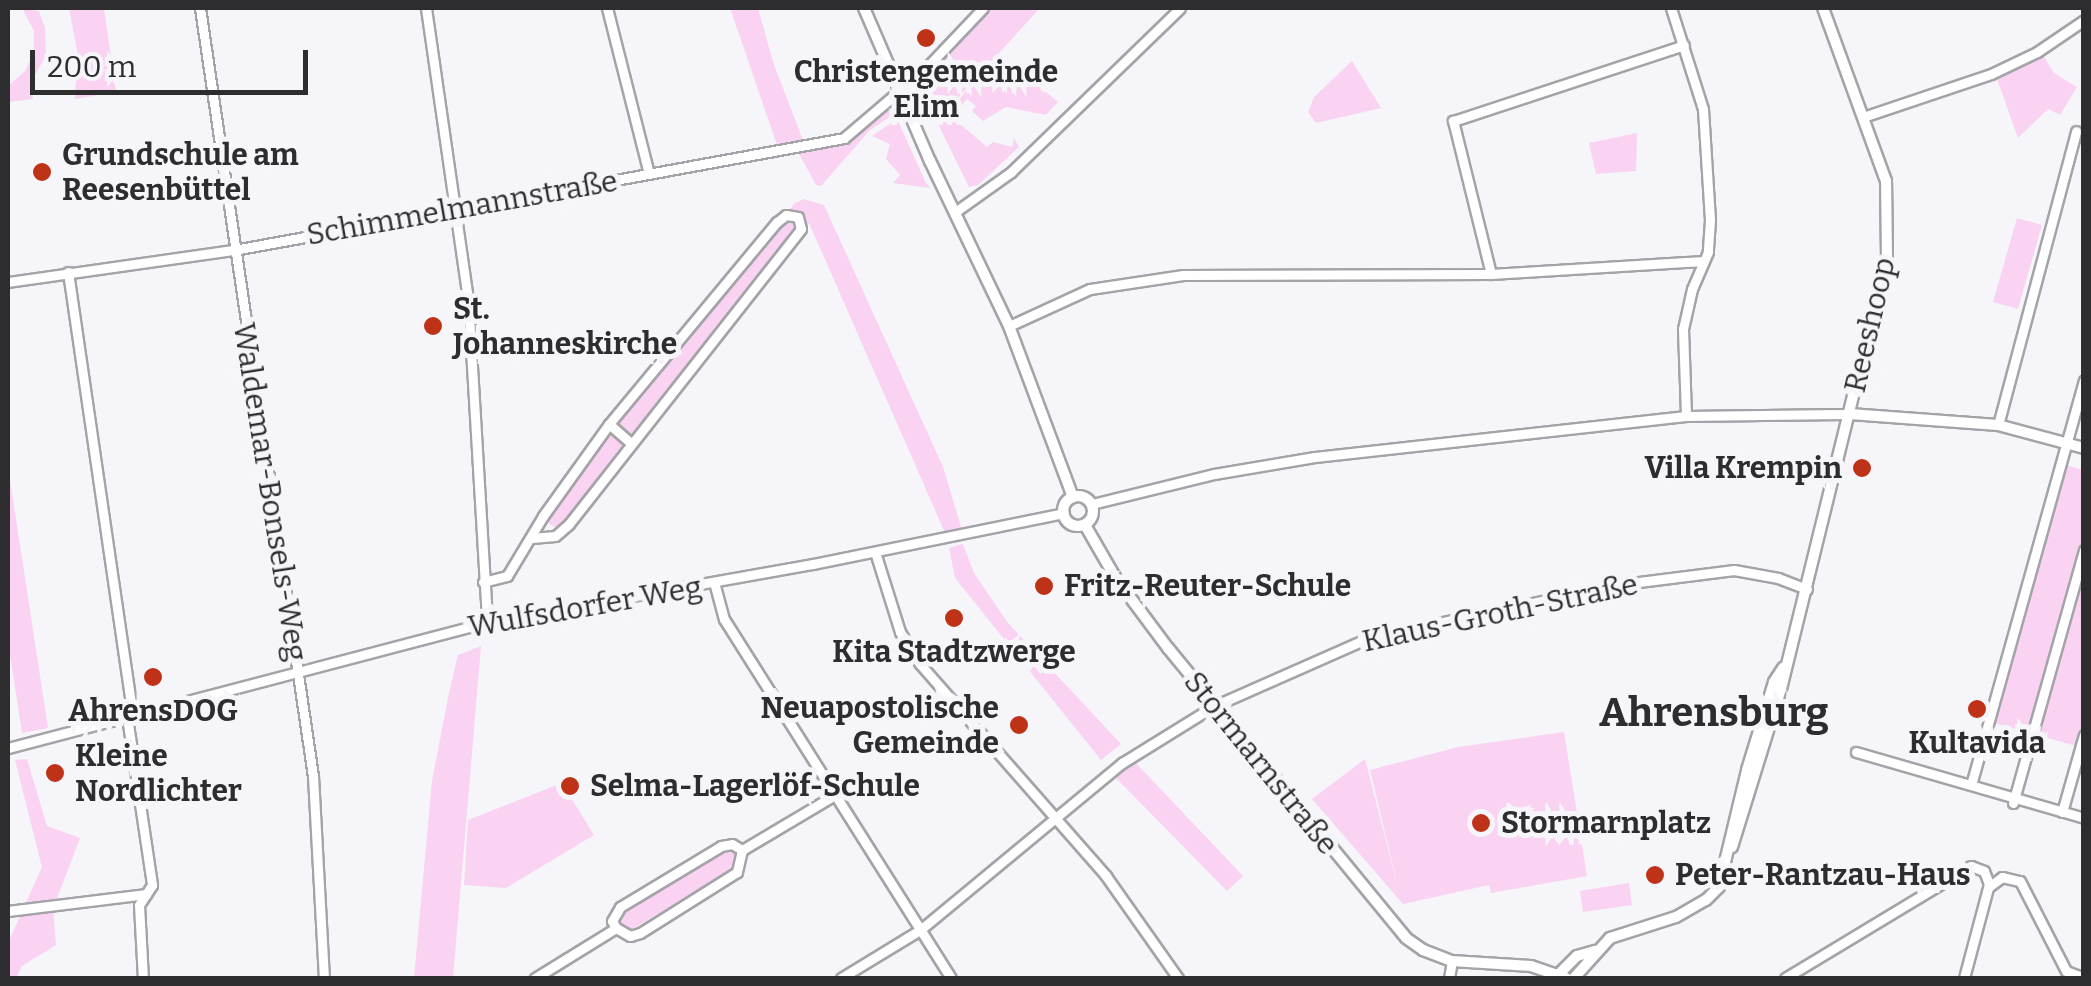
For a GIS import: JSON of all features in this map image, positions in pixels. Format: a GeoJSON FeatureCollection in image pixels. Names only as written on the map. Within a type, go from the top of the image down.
{"type":"FeatureCollection","features":[{"type":"Feature","properties":{"kind":"street","name":"Waldemar-Bonsels-Weg"},"geometry":{"type":"LineString","coordinates":[[200,8],[317,808],[324,978]]}},
{"type":"Feature","properties":{"kind":"street"},"geometry":{"type":"LineString","coordinates":[[426,8],[458,207],[477,412],[486,622]]}},
{"type":"Feature","properties":{"kind":"street"},"geometry":{"type":"LineString","coordinates":[[607,8],[649,174]]}},
{"type":"Feature","properties":{"kind":"street"},"geometry":{"type":"LineString","coordinates":[[864,8],[898,90],[1010,326],[1074,497]]}},
{"type":"Feature","properties":{"kind":"street","name":"Schimmelmannstraße"},"geometry":{"type":"LineString","coordinates":[[8,282],[234,250],[844,138],[860,130],[983,8]]}},
{"type":"Feature","properties":{"kind":"street"},"geometry":{"type":"LineString","coordinates":[[955,212],[1011,172],[1180,8]]}},
{"type":"Feature","properties":{"kind":"street"},"geometry":{"type":"LineString","coordinates":[[1671,8],[1705,124],[1710,220],[1704,261],[1683,329],[1686,416]]}},
{"type":"Feature","properties":{"kind":"street","name":"Reeshoop"},"geometry":{"type":"LineString","coordinates":[[1562,976],[1576,956],[1596,950],[1624,930],[1676,916],[1719,888],[1770,726],[1883,285],[1889,239],[1886,181],[1823,8]]}},
{"type":"Feature","properties":{"kind":"street"},"geometry":{"type":"LineString","coordinates":[[1863,118],[1991,74],[2037,52],[2084,20]]}},
{"type":"Feature","properties":{"kind":"street"},"geometry":{"type":"LineString","coordinates":[[1491,274],[1453,121],[1684,45]]}},
{"type":"Feature","properties":{"kind":"street"},"geometry":{"type":"LineString","coordinates":[[1998,425],[2076,132]]}},
{"type":"Feature","properties":{"kind":"street"},"geometry":{"type":"LineString","coordinates":[[482,582],[507,576],[543,516],[609,424],[777,222],[786,215],[798,216],[802,229],[561,534],[532,538]]}},
{"type":"Feature","properties":{"kind":"street"},"geometry":{"type":"LineString","coordinates":[[1010,326],[1069,296],[1140,279],[1206,274],[1491,274],[1704,261]]}},
{"type":"Feature","properties":{"kind":"street"},"geometry":{"type":"LineString","coordinates":[[68,272],[152,885],[139,905],[143,978]]}},
{"type":"Feature","properties":{"kind":"street"},"geometry":{"type":"LineString","coordinates":[[689,328],[710,343]]}},
{"type":"Feature","properties":{"kind":"street"},"geometry":{"type":"LineString","coordinates":[[1971,784],[2084,381]]}},
{"type":"Feature","properties":{"kind":"street"},"geometry":{"type":"LineString","coordinates":[[1092,504],[1214,474],[1315,458],[1686,416],[1850,414],[1998,425],[2084,448]]}},
{"type":"Feature","properties":{"kind":"street"},"geometry":{"type":"LineString","coordinates":[[609,424],[631,443]]}},
{"type":"Feature","properties":{"kind":"street"},"geometry":{"type":"LineString","coordinates":[[1074,497],[1092,504],[1093,515],[1085,525]]}},
{"type":"Feature","properties":{"kind":"street"},"geometry":{"type":"LineString","coordinates":[[714,582],[1064,513],[1074,497]]}},
{"type":"Feature","properties":{"kind":"street","name":"Stormarnstraße"},"geometry":{"type":"LineString","coordinates":[[1064,513],[1072,525],[1085,525],[1137,608],[1403,935],[1417,948],[1452,961]]}},
{"type":"Feature","properties":{"kind":"street"},"geometry":{"type":"LineString","coordinates":[[2014,800],[2084,550]]}},
{"type":"Feature","properties":{"kind":"street"},"geometry":{"type":"LineString","coordinates":[[874,552],[900,632],[920,664],[1116,888],[1178,978]]}},
{"type":"Feature","properties":{"kind":"street","name":"Klaus-Groth-Straße"},"geometry":{"type":"LineString","coordinates":[[841,978],[920,930],[1122,763],[1214,706],[1368,638],[1623,584],[1734,570],[1778,578],[1806,589]]}},
{"type":"Feature","properties":{"kind":"street","name":"Wulfsdorfer Weg"},"geometry":{"type":"LineString","coordinates":[[8,748],[486,622],[714,582],[724,619],[832,796],[951,978]]}},
{"type":"Feature","properties":{"kind":"street"},"geometry":{"type":"LineString","coordinates":[[2062,812],[2084,735]]}},
{"type":"Feature","properties":{"kind":"street"},"geometry":{"type":"LineString","coordinates":[[1856,752],[2084,818]]}},
{"type":"Feature","properties":{"kind":"street"},"geometry":{"type":"LineString","coordinates":[[742,850],[743,862],[737,872],[640,934],[630,936],[616,928],[612,921],[620,907],[720,846],[742,850],[832,796]]}},
{"type":"Feature","properties":{"kind":"street"},"geometry":{"type":"LineString","coordinates":[[1785,978],[1966,867],[1984,872],[1989,889]]}},
{"type":"Feature","properties":{"kind":"street"},"geometry":{"type":"LineString","coordinates":[[1964,978],[1989,889],[2002,876],[2020,880],[2066,972],[2084,978]]}},
{"type":"Feature","properties":{"kind":"street"},"geometry":{"type":"LineString","coordinates":[[8,911],[146,894]]}},
{"type":"Feature","properties":{"kind":"street"},"geometry":{"type":"LineString","coordinates":[[534,978],[616,928]]}},
{"type":"Feature","properties":{"kind":"street"},"geometry":{"type":"LineString","coordinates":[[1574,978],[1596,950]]}},
{"type":"Feature","properties":{"kind":"street"},"geometry":{"type":"LineString","coordinates":[[1449,978],[1452,961],[1518,964],[1562,976]]}},
{"type":"Feature","properties":{"kind":"shaded area"},"geometry":{"type":"Polygon","coordinates":[[[22,8],[39,11],[45,28],[46,55],[31,83],[33,99],[8,102],[8,86],[25,71],[34,52],[34,31],[22,8]]]}},
{"type":"Feature","properties":{"kind":"shaded area"},"geometry":{"type":"Polygon","coordinates":[[[69,8],[104,8],[116,92],[75,99],[77,51],[69,8]]]}},
{"type":"Feature","properties":{"kind":"shaded area"},"geometry":{"type":"Polygon","coordinates":[[[730,8],[758,8],[774,65],[803,140],[777,145],[730,8]]]}},
{"type":"Feature","properties":{"kind":"shaded area"},"geometry":{"type":"Polygon","coordinates":[[[990,8],[1040,8],[937,121],[908,87],[990,8]]]}},
{"type":"Feature","properties":{"kind":"shaded area"},"geometry":{"type":"Polygon","coordinates":[[[999,53],[1058,102],[1046,115],[1006,107],[983,121],[972,111],[976,106],[967,99],[952,117],[987,147],[993,142],[1012,147],[1014,138],[1019,147],[978,185],[969,187],[938,124],[999,53]]]}},
{"type":"Feature","properties":{"kind":"shaded area"},"geometry":{"type":"Polygon","coordinates":[[[2042,54],[2054,73],[2077,87],[2060,115],[2048,109],[2018,138],[1996,76],[2042,54]]]}},
{"type":"Feature","properties":{"kind":"shaded area"},"geometry":{"type":"Polygon","coordinates":[[[1352,61],[1381,108],[1316,123],[1308,112],[1314,97],[1352,61]]]}},
{"type":"Feature","properties":{"kind":"shaded area"},"geometry":{"type":"Polygon","coordinates":[[[891,104],[894,114],[870,130],[821,186],[816,185],[797,150],[851,137],[891,104]]]}},
{"type":"Feature","properties":{"kind":"shaded area"},"geometry":{"type":"Polygon","coordinates":[[[897,119],[930,188],[893,183],[900,175],[886,159],[890,144],[872,136],[897,119]]]}},
{"type":"Feature","properties":{"kind":"shaded area"},"geometry":{"type":"Polygon","coordinates":[[[1637,133],[1636,171],[1596,174],[1589,143],[1637,133]]]}},
{"type":"Feature","properties":{"kind":"shaded area"},"geometry":{"type":"Polygon","coordinates":[[[804,199],[824,205],[943,467],[962,530],[946,535],[809,223],[792,237],[725,318],[571,516],[559,529],[551,525],[546,519],[653,376],[795,203],[804,199]]]}},
{"type":"Feature","properties":{"kind":"shaded area"},"geometry":{"type":"Polygon","coordinates":[[[2017,218],[2042,225],[2018,309],[1993,302],[2017,218]]]}},
{"type":"Feature","properties":{"kind":"shaded area"},"geometry":{"type":"Polygon","coordinates":[[[2066,465],[2083,470],[2084,718],[2076,746],[1991,722],[2066,465]]]}},
{"type":"Feature","properties":{"kind":"shaded area"},"geometry":{"type":"Polygon","coordinates":[[[8,467],[48,728],[22,733],[8,642],[8,467]]]}},
{"type":"Feature","properties":{"kind":"shaded area"},"geometry":{"type":"Polygon","coordinates":[[[963,544],[974,573],[1008,623],[1121,744],[1101,760],[955,578],[949,548],[963,544]]]}},
{"type":"Feature","properties":{"kind":"shaded area"},"geometry":{"type":"Polygon","coordinates":[[[481,646],[453,978],[414,978],[432,781],[449,693],[458,655],[481,646]]]}},
{"type":"Feature","properties":{"kind":"shaded area","name":"Stormarnplatz"},"geometry":{"type":"Polygon","coordinates":[[[1564,732],[1587,876],[1491,893],[1489,885],[1403,904],[1312,799],[1365,759],[1400,895],[1370,770],[1458,747],[1564,732]]]}},
{"type":"Feature","properties":{"kind":"shaded area"},"geometry":{"type":"Polygon","coordinates":[[[27,759],[47,826],[80,838],[53,909],[56,945],[22,966],[16,978],[8,978],[8,943],[42,867],[15,760],[27,759]]]}},
{"type":"Feature","properties":{"kind":"shaded area"},"geometry":{"type":"Polygon","coordinates":[[[1134,761],[1243,876],[1227,891],[1115,777],[1134,761]]]}},
{"type":"Feature","properties":{"kind":"shaded area"},"geometry":{"type":"Polygon","coordinates":[[[562,783],[594,835],[506,888],[464,885],[468,820],[562,783]]]}},
{"type":"Feature","properties":{"kind":"shaded area"},"geometry":{"type":"Polygon","coordinates":[[[725,848],[737,853],[732,869],[631,930],[620,923],[621,911],[725,848]]]}},
{"type":"Feature","properties":{"kind":"shaded area"},"geometry":{"type":"Polygon","coordinates":[[[1629,883],[1632,905],[1583,912],[1580,891],[1629,883]]]}},
{"type":"Feature","properties":{"kind":"place","name":"Christengemeinde Elim"},"geometry":{"type":"Point","coordinates":[926,38]}},
{"type":"Feature","properties":{"kind":"place","name":"Grundschule am Reesenbüttel"},"geometry":{"type":"Point","coordinates":[42,172]}},
{"type":"Feature","properties":{"kind":"place","name":"St. Johanneskirche"},"geometry":{"type":"Point","coordinates":[433,326]}},
{"type":"Feature","properties":{"kind":"place","name":"Villa Krempin"},"geometry":{"type":"Point","coordinates":[1862,468]}},
{"type":"Feature","properties":{"kind":"place","name":"Fritz-Reuter-Schule"},"geometry":{"type":"Point","coordinates":[1044,586]}},
{"type":"Feature","properties":{"kind":"place","name":"Kita Stadtzwerge"},"geometry":{"type":"Point","coordinates":[954,618]}},
{"type":"Feature","properties":{"kind":"place","name":"AhrensDOG"},"geometry":{"type":"Point","coordinates":[153,677]}},
{"type":"Feature","properties":{"kind":"place","name":"Kultavida"},"geometry":{"type":"Point","coordinates":[1977,709]}},
{"type":"Feature","properties":{"kind":"place","name":"Neuapostolische Gemeinde"},"geometry":{"type":"Point","coordinates":[1019,725]}},
{"type":"Feature","properties":{"kind":"place","name":"Kleine Nordlichter"},"geometry":{"type":"Point","coordinates":[55,773]}},
{"type":"Feature","properties":{"kind":"place","name":"Selma-Lagerlöf-Schule"},"geometry":{"type":"Point","coordinates":[570,786]}},
{"type":"Feature","properties":{"kind":"place","name":"Stormarnplatz"},"geometry":{"type":"Point","coordinates":[1481,823]}},
{"type":"Feature","properties":{"kind":"place","name":"Peter-Rantzau-Haus"},"geometry":{"type":"Point","coordinates":[1655,875]}},
{"type":"Feature","properties":{"kind":"district","name":"Ahrensburg"},"geometry":{"type":"Point","coordinates":[1714,713]}}]}
